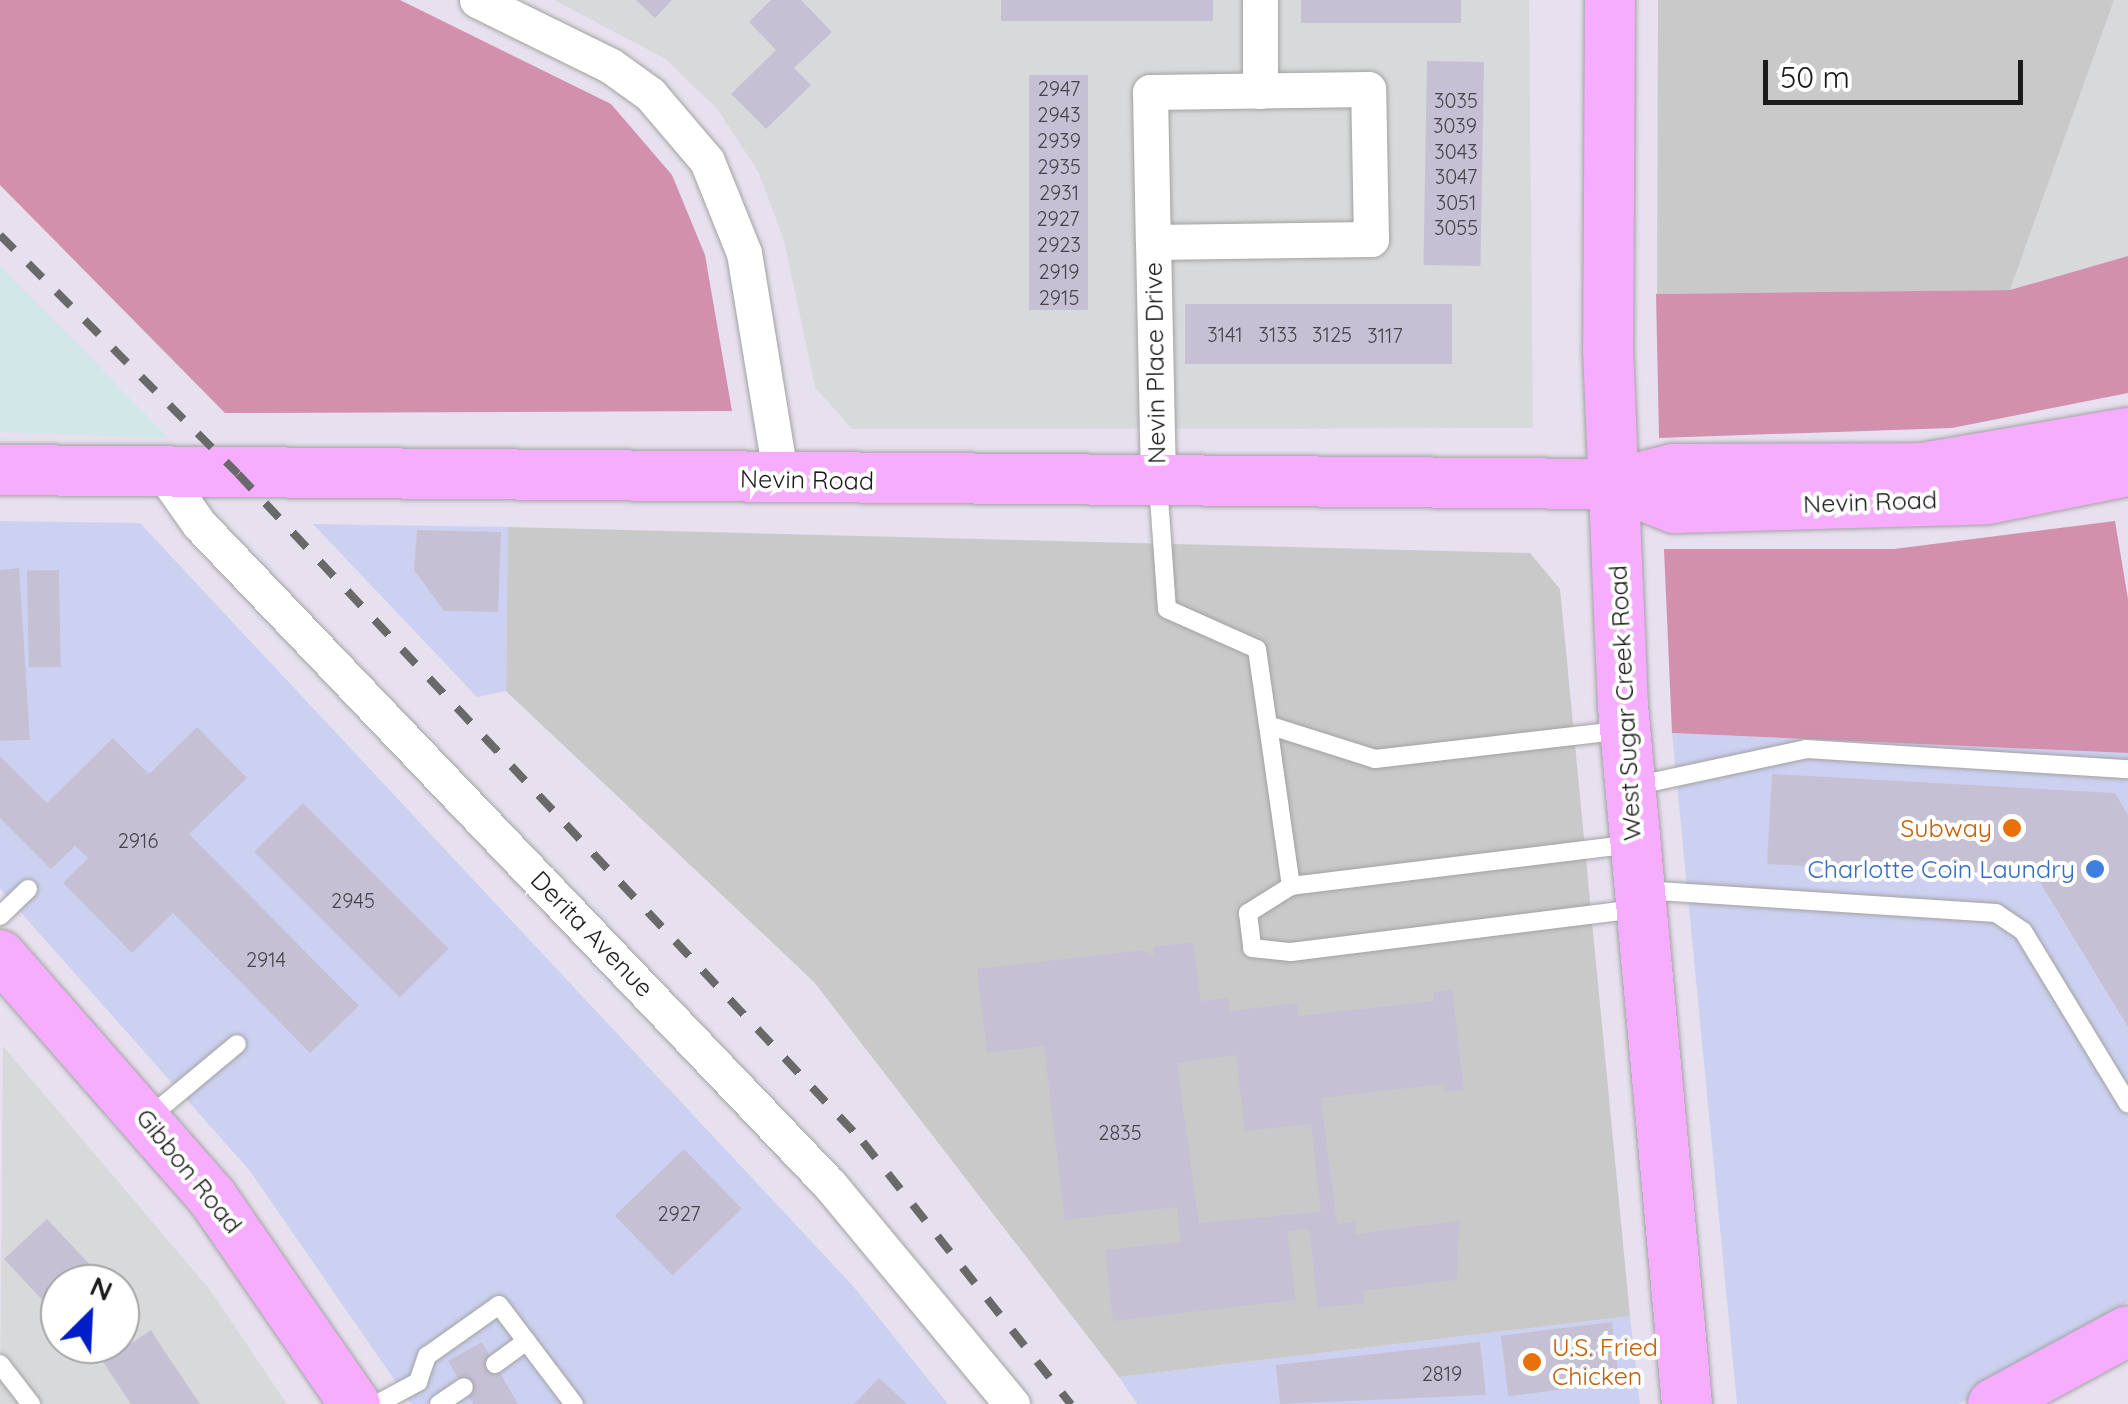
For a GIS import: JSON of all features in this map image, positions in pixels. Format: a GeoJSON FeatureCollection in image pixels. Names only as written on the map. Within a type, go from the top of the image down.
{"type":"FeatureCollection","features":[{"type":"Feature","properties":{"kind":"main road","name":"West Sugar Creek Road"},"geometry":{"type":"LineString","coordinates":[[1610,0],[1614,484],[1625,730],[1687,1404]]}},
{"type":"Feature","properties":{"kind":"main road","name":"Nevin Road"},"geometry":{"type":"LineString","coordinates":[[0,470],[1158,484],[1614,484],[1673,469],[1923,468],[2128,433]]}},
{"type":"Feature","properties":{"kind":"main road","name":"Nevin Road"},"geometry":{"type":"LineString","coordinates":[[1614,484],[1674,508],[1988,499],[2128,471]]}},
{"type":"Feature","properties":{"kind":"main road","name":"Gibbon Road"},"geometry":{"type":"LineString","coordinates":[[0,955],[148,1119],[274,1279],[355,1404]]}},
{"type":"Feature","properties":{"kind":"main road"},"geometry":{"type":"LineString","coordinates":[[1994,1404],[2128,1331]]}},
{"type":"Feature","properties":{"kind":"main road"},"geometry":{"type":"LineString","coordinates":[[2036,1404],[2128,1349]]}},
{"type":"Feature","properties":{"kind":"street"},"geometry":{"type":"LineString","coordinates":[[477,0],[611,66],[650,94],[706,161],[744,253],[781,479]]}},
{"type":"Feature","properties":{"kind":"street"},"geometry":{"type":"LineString","coordinates":[[1260,0],[1260,91]]}},
{"type":"Feature","properties":{"kind":"street","name":"Nevin Place Drive"},"geometry":{"type":"LineString","coordinates":[[1153,242],[1371,239],[1368,89],[1150,92],[1153,242],[1158,484]]}},
{"type":"Feature","properties":{"kind":"street","name":"Derita Avenue"},"geometry":{"type":"LineString","coordinates":[[163,473],[198,524],[830,1185],[1012,1404]]}},
{"type":"Feature","properties":{"kind":"lane"},"geometry":{"type":"LineString","coordinates":[[1158,484],[1167,608],[1257,649],[1291,886]]}},
{"type":"Feature","properties":{"kind":"lane"},"geometry":{"type":"LineString","coordinates":[[1268,726],[1375,758],[1625,730]]}},
{"type":"Feature","properties":{"kind":"lane"},"geometry":{"type":"LineString","coordinates":[[1629,788],[1806,749],[2128,769]]}},
{"type":"Feature","properties":{"kind":"lane"},"geometry":{"type":"LineString","coordinates":[[1636,881],[1292,952],[1252,948],[1248,912],[1291,886],[1636,881],[1996,913],[2023,931],[2128,1104]]}},
{"type":"Feature","properties":{"kind":"lane"},"geometry":{"type":"LineString","coordinates":[[0,916],[28,889]]}},
{"type":"Feature","properties":{"kind":"lane"},"geometry":{"type":"LineString","coordinates":[[148,1119],[237,1044]]}},
{"type":"Feature","properties":{"kind":"lane"},"geometry":{"type":"LineString","coordinates":[[377,1404],[418,1382],[427,1356],[499,1305],[566,1401]]}},
{"type":"Feature","properties":{"kind":"lane"},"geometry":{"type":"LineString","coordinates":[[495,1364],[527,1342]]}},
{"type":"Feature","properties":{"kind":"lane"},"geometry":{"type":"LineString","coordinates":[[0,1364],[31,1404]]}},
{"type":"Feature","properties":{"kind":"lane"},"geometry":{"type":"LineString","coordinates":[[418,1382],[431,1404]]}},
{"type":"Feature","properties":{"kind":"lane"},"geometry":{"type":"LineString","coordinates":[[440,1404],[464,1387]]}},
{"type":"Feature","properties":{"kind":"shaded area"},"geometry":{"type":"Polygon","coordinates":[[[0,0],[400,0],[611,104],[672,175],[705,255],[732,411],[225,413],[0,185],[0,0]]]}},
{"type":"Feature","properties":{"kind":"shaded area"},"geometry":{"type":"Polygon","coordinates":[[[554,0],[1529,0],[1533,428],[852,429],[815,387],[784,240],[758,171],[718,110],[666,59],[554,0]]]}},
{"type":"Feature","properties":{"kind":"shaded area"},"geometry":{"type":"Polygon","coordinates":[[[1658,0],[2114,0],[2010,290],[1657,294],[1658,0]]]}},
{"type":"Feature","properties":{"kind":"shaded area"},"geometry":{"type":"Polygon","coordinates":[[[2114,0],[2128,0],[2128,256],[2010,290],[2114,0]]]}},
{"type":"Feature","properties":{"kind":"shaded area"},"geometry":{"type":"Polygon","coordinates":[[[2128,256],[2128,393],[1952,428],[1659,438],[1656,294],[2010,290],[2128,256]]]}},
{"type":"Feature","properties":{"kind":"shaded area"},"geometry":{"type":"Polygon","coordinates":[[[0,266],[169,438],[0,432],[0,266]]]}},
{"type":"Feature","properties":{"kind":"shaded area"},"geometry":{"type":"Polygon","coordinates":[[[0,521],[140,523],[853,1286],[948,1404],[411,1404],[250,1171],[0,889],[0,521]]]}},
{"type":"Feature","properties":{"kind":"shaded area"},"geometry":{"type":"Polygon","coordinates":[[[2115,521],[2128,599],[2128,753],[1672,733],[1664,549],[1894,549],[2115,521]]]}},
{"type":"Feature","properties":{"kind":"shaded area"},"geometry":{"type":"Polygon","coordinates":[[[313,524],[508,527],[506,691],[477,697],[313,524]]]}},
{"type":"Feature","properties":{"kind":"shaded area"},"geometry":{"type":"Polygon","coordinates":[[[508,527],[1530,553],[1560,589],[1630,1316],[1119,1377],[814,982],[506,691],[508,527]]]}},
{"type":"Feature","properties":{"kind":"shaded area"},"geometry":{"type":"Polygon","coordinates":[[[1672,733],[2128,753],[2128,1302],[1959,1404],[1737,1404],[1672,733]]]}},
{"type":"Feature","properties":{"kind":"shaded area"},"geometry":{"type":"Polygon","coordinates":[[[3,1046],[210,1290],[287,1404],[0,1404],[3,1046]]]}},
{"type":"Feature","properties":{"kind":"shaded area"},"geometry":{"type":"Polygon","coordinates":[[[1630,1316],[1640,1404],[1137,1404],[1119,1377],[1630,1316]]]}},
{"type":"Feature","properties":{"kind":"building"},"geometry":{"type":"Polygon","coordinates":[[[636,0],[672,0],[655,18],[636,0]]]}},
{"type":"Feature","properties":{"kind":"building"},"geometry":{"type":"Polygon","coordinates":[[[771,0],[801,0],[832,32],[794,68],[811,85],[766,129],[731,94],[776,50],[749,22],[771,0]]]}},
{"type":"Feature","properties":{"kind":"building"},"geometry":{"type":"Polygon","coordinates":[[[1001,0],[1213,0],[1213,21],[1001,21],[1001,0]]]}},
{"type":"Feature","properties":{"kind":"building"},"geometry":{"type":"Polygon","coordinates":[[[1301,0],[1461,0],[1461,23],[1301,23],[1301,0]]]}},
{"type":"Feature","properties":{"kind":"building"},"geometry":{"type":"Polygon","coordinates":[[[1427,61],[1484,62],[1480,266],[1423,265],[1427,61]]]}},
{"type":"Feature","properties":{"kind":"building"},"geometry":{"type":"Polygon","coordinates":[[[1029,75],[1088,75],[1088,310],[1029,310],[1029,75]]]}},
{"type":"Feature","properties":{"kind":"building"},"geometry":{"type":"Polygon","coordinates":[[[1185,304],[1452,304],[1452,364],[1185,364],[1185,304]]]}},
{"type":"Feature","properties":{"kind":"building"},"geometry":{"type":"Polygon","coordinates":[[[417,530],[501,532],[498,612],[444,611],[414,570],[417,530]]]}},
{"type":"Feature","properties":{"kind":"building"},"geometry":{"type":"Polygon","coordinates":[[[19,568],[30,740],[0,741],[0,570],[19,568]]]}},
{"type":"Feature","properties":{"kind":"building"},"geometry":{"type":"Polygon","coordinates":[[[59,570],[61,667],[29,668],[27,571],[59,570]]]}},
{"type":"Feature","properties":{"kind":"building"},"geometry":{"type":"Polygon","coordinates":[[[197,727],[247,778],[189,834],[359,1006],[310,1053],[173,913],[132,953],[63,883],[88,858],[75,846],[51,869],[0,818],[0,756],[47,803],[113,738],[149,774],[197,727]]]}},
{"type":"Feature","properties":{"kind":"building"},"geometry":{"type":"Polygon","coordinates":[[[1772,774],[2115,793],[2128,815],[2128,1027],[2038,879],[1767,864],[1772,774]]]}},
{"type":"Feature","properties":{"kind":"building"},"geometry":{"type":"Polygon","coordinates":[[[303,803],[449,949],[400,997],[254,852],[303,803]]]}},
{"type":"Feature","properties":{"kind":"building"},"geometry":{"type":"Polygon","coordinates":[[[1193,942],[1201,1001],[1228,998],[1230,1011],[1297,1003],[1298,1016],[1434,1001],[1433,992],[1452,990],[1464,1090],[1445,1092],[1444,1084],[1321,1098],[1337,1224],[1355,1222],[1356,1234],[1459,1221],[1457,1280],[1363,1291],[1364,1303],[1318,1308],[1309,1229],[1287,1231],[1296,1300],[1113,1321],[1105,1250],[1181,1242],[1177,1207],[1065,1220],[1044,1046],[987,1053],[977,969],[1144,950],[1154,958],[1153,947],[1193,942]],[[1236,1055],[1177,1063],[1199,1223],[1321,1212],[1311,1124],[1245,1131],[1236,1055]]]}},
{"type":"Feature","properties":{"kind":"building"},"geometry":{"type":"Polygon","coordinates":[[[684,1149],[742,1209],[673,1275],[615,1216],[684,1149]]]}},
{"type":"Feature","properties":{"kind":"building"},"geometry":{"type":"Polygon","coordinates":[[[47,1219],[89,1264],[40,1264],[40,1298],[4,1259],[47,1219]]]}},
{"type":"Feature","properties":{"kind":"building"},"geometry":{"type":"Polygon","coordinates":[[[1612,1322],[1619,1383],[1508,1396],[1501,1336],[1612,1322]]]}},
{"type":"Feature","properties":{"kind":"building"},"geometry":{"type":"Polygon","coordinates":[[[151,1330],[200,1404],[131,1404],[104,1364],[140,1364],[140,1337],[151,1330]]]}},
{"type":"Feature","properties":{"kind":"building"},"geometry":{"type":"Polygon","coordinates":[[[482,1342],[518,1404],[473,1404],[448,1361],[482,1342]]]}},
{"type":"Feature","properties":{"kind":"building"},"geometry":{"type":"Polygon","coordinates":[[[1480,1342],[1486,1395],[1280,1404],[1276,1365],[1480,1342]]]}},
{"type":"Feature","properties":{"kind":"building"},"geometry":{"type":"Polygon","coordinates":[[[879,1378],[907,1404],[854,1404],[879,1378]]]}},
{"type":"Feature","properties":{"kind":"railway"},"geometry":{"type":"LineString","coordinates":[[0,235],[238,474],[863,1142],[1071,1404]]}},
{"type":"Feature","properties":{"kind":"place","name":"Subway"},"geometry":{"type":"Point","coordinates":[2012,828]}},
{"type":"Feature","properties":{"kind":"place","name":"Charlotte Coin Laundry"},"geometry":{"type":"Point","coordinates":[2095,869]}},
{"type":"Feature","properties":{"kind":"place","name":"U.S. Fried Chicken"},"geometry":{"type":"Point","coordinates":[1532,1362]}}]}
